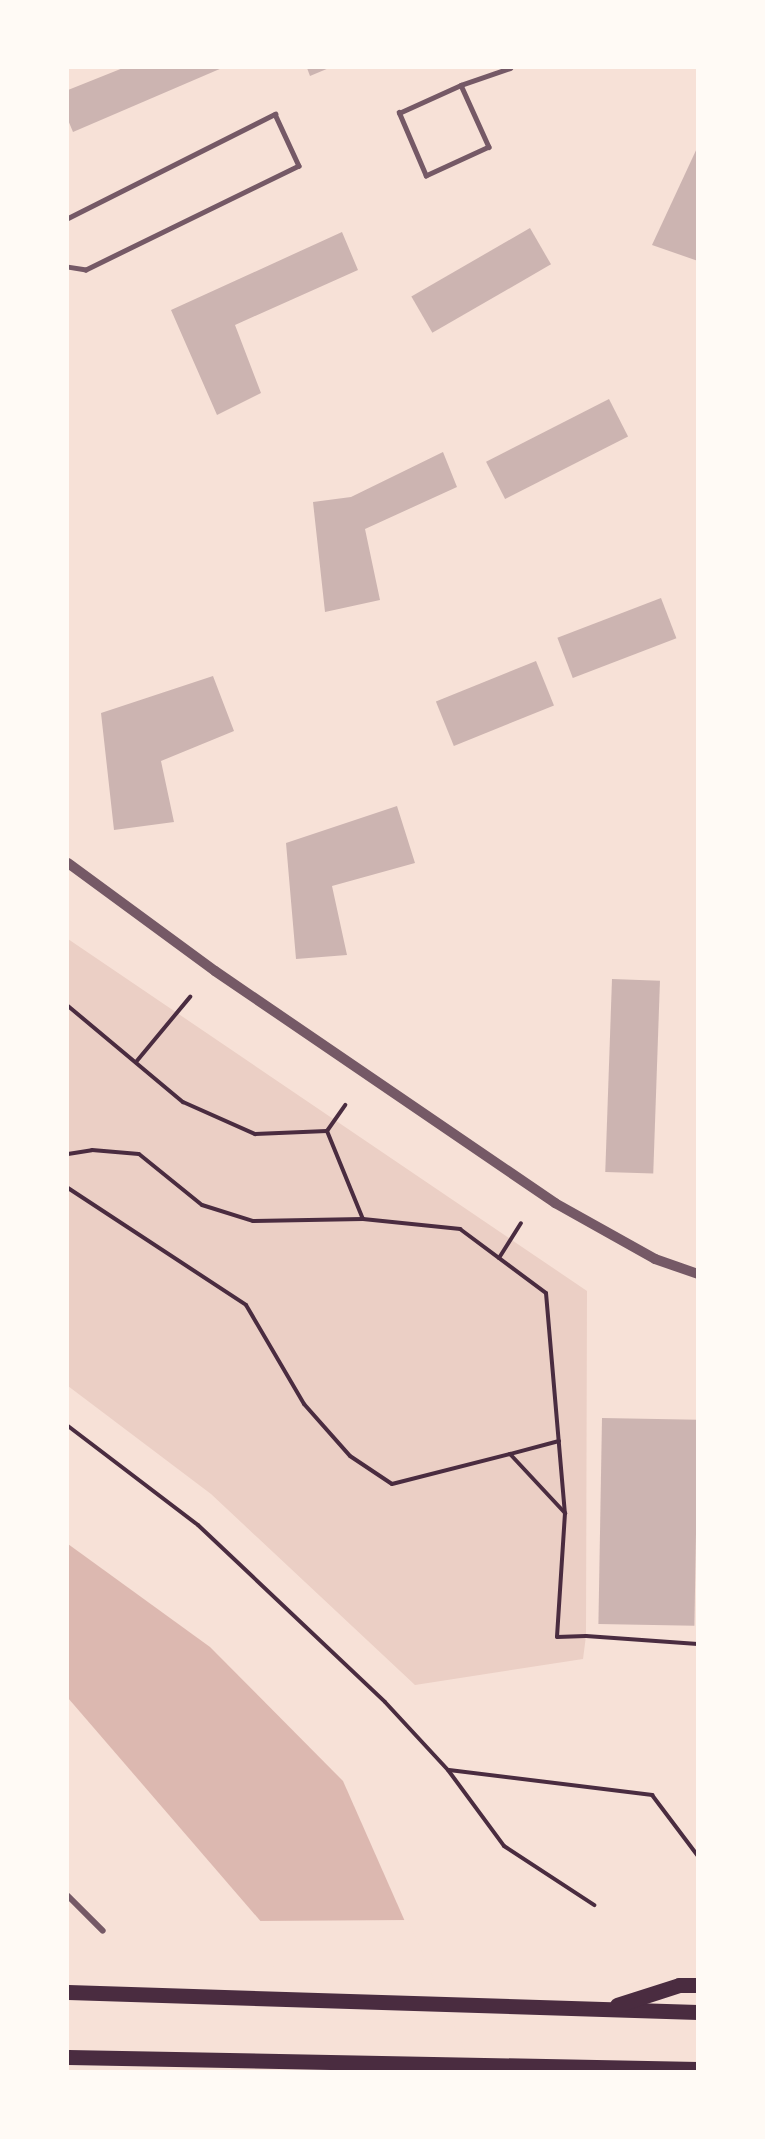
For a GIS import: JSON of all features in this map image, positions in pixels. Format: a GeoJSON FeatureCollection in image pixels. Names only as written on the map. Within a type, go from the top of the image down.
{"type":"FeatureCollection","features":[{"type":"Feature","properties":{"kind":"main road"},"geometry":{"type":"LineString","coordinates":[[600,2008],[679,1985],[698,1985]]}},
{"type":"Feature","properties":{"kind":"main road"},"geometry":{"type":"LineString","coordinates":[[68,1992],[698,2012]]}},
{"type":"Feature","properties":{"kind":"main road"},"geometry":{"type":"LineString","coordinates":[[68,2057],[195,2058],[622,2070],[698,2069]]}},
{"type":"Feature","properties":{"kind":"street"},"geometry":{"type":"LineString","coordinates":[[68,863],[214,971],[555,1203],[655,1259],[698,1274]]}},
{"type":"Feature","properties":{"kind":"street"},"geometry":{"type":"LineString","coordinates":[[68,1896],[103,1931]]}},
{"type":"Feature","properties":{"kind":"lane"},"geometry":{"type":"LineString","coordinates":[[461,85],[489,147],[426,176],[399,113],[461,85],[510,68]]}},
{"type":"Feature","properties":{"kind":"lane"},"geometry":{"type":"LineString","coordinates":[[68,218],[275,114],[299,166],[86,270],[68,267]]}},
{"type":"Feature","properties":{"kind":"path"},"geometry":{"type":"LineString","coordinates":[[136,1062],[190,997]]}},
{"type":"Feature","properties":{"kind":"path"},"geometry":{"type":"LineString","coordinates":[[68,1006],[183,1102],[255,1134],[327,1131]]}},
{"type":"Feature","properties":{"kind":"path"},"geometry":{"type":"LineString","coordinates":[[327,1131],[345,1105]]}},
{"type":"Feature","properties":{"kind":"path"},"geometry":{"type":"LineString","coordinates":[[327,1131],[363,1219]]}},
{"type":"Feature","properties":{"kind":"path"},"geometry":{"type":"LineString","coordinates":[[68,1154],[92,1150],[139,1154],[202,1205],[253,1221],[363,1219],[460,1229],[546,1293],[565,1513],[557,1637],[586,1635],[698,1644]]}},
{"type":"Feature","properties":{"kind":"path"},"geometry":{"type":"LineString","coordinates":[[68,1188],[246,1305],[304,1404],[350,1456],[392,1484],[559,1441]]}},
{"type":"Feature","properties":{"kind":"path"},"geometry":{"type":"LineString","coordinates":[[499,1258],[521,1223]]}},
{"type":"Feature","properties":{"kind":"path"},"geometry":{"type":"LineString","coordinates":[[68,1426],[198,1525],[384,1702],[448,1770],[504,1846],[594,1905]]}},
{"type":"Feature","properties":{"kind":"path"},"geometry":{"type":"LineString","coordinates":[[510,1454],[565,1513]]}},
{"type":"Feature","properties":{"kind":"path"},"geometry":{"type":"LineString","coordinates":[[448,1770],[652,1795],[698,1856]]}},
{"type":"Feature","properties":{"kind":"shaded area"},"geometry":{"type":"Polygon","coordinates":[[[68,939],[587,1291],[586,1636],[583,1659],[415,1685],[211,1494],[68,1386],[68,939]]]}},
{"type":"Feature","properties":{"kind":"shaded area"},"geometry":{"type":"Polygon","coordinates":[[[68,1544],[210,1647],[343,1781],[471,2071],[263,1924],[68,1698],[68,1544]]]}},
{"type":"Feature","properties":{"kind":"pier"},"geometry":{"type":"Polygon","coordinates":[[[408,1920],[474,2072],[315,2072],[256,1921],[408,1920]]]}},
{"type":"Feature","properties":{"kind":"building"},"geometry":{"type":"Polygon","coordinates":[[[123,68],[222,68],[73,132],[68,120],[68,90],[123,68]]]}},
{"type":"Feature","properties":{"kind":"building"},"geometry":{"type":"Polygon","coordinates":[[[307,68],[329,68],[310,76],[307,68]]]}},
{"type":"Feature","properties":{"kind":"building"},"geometry":{"type":"Polygon","coordinates":[[[698,146],[698,261],[652,245],[698,146]]]}},
{"type":"Feature","properties":{"kind":"building"},"geometry":{"type":"Polygon","coordinates":[[[530,228],[551,264],[432,333],[411,296],[530,228]]]}},
{"type":"Feature","properties":{"kind":"building"},"geometry":{"type":"Polygon","coordinates":[[[342,232],[358,270],[235,325],[261,393],[217,415],[171,310],[342,232]]]}},
{"type":"Feature","properties":{"kind":"building"},"geometry":{"type":"Polygon","coordinates":[[[609,399],[628,436],[505,499],[486,462],[609,399]]]}},
{"type":"Feature","properties":{"kind":"building"},"geometry":{"type":"Polygon","coordinates":[[[443,452],[457,487],[365,529],[380,600],[325,612],[313,502],[351,497],[443,452]]]}},
{"type":"Feature","properties":{"kind":"building"},"geometry":{"type":"Polygon","coordinates":[[[661,598],[676,638],[573,678],[557,638],[661,598]]]}},
{"type":"Feature","properties":{"kind":"building"},"geometry":{"type":"Polygon","coordinates":[[[536,661],[554,706],[454,746],[436,701],[536,661]]]}},
{"type":"Feature","properties":{"kind":"building"},"geometry":{"type":"Polygon","coordinates":[[[213,676],[234,731],[161,761],[174,822],[114,830],[101,713],[213,676]]]}},
{"type":"Feature","properties":{"kind":"building"},"geometry":{"type":"Polygon","coordinates":[[[397,806],[415,863],[332,886],[347,955],[296,959],[286,843],[397,806]]]}},
{"type":"Feature","properties":{"kind":"building"},"geometry":{"type":"Polygon","coordinates":[[[612,979],[660,981],[653,1174],[605,1172],[612,979]]]}},
{"type":"Feature","properties":{"kind":"building"},"geometry":{"type":"Polygon","coordinates":[[[602,1418],[698,1420],[694,1626],[598,1624],[602,1418]]]}}]}
